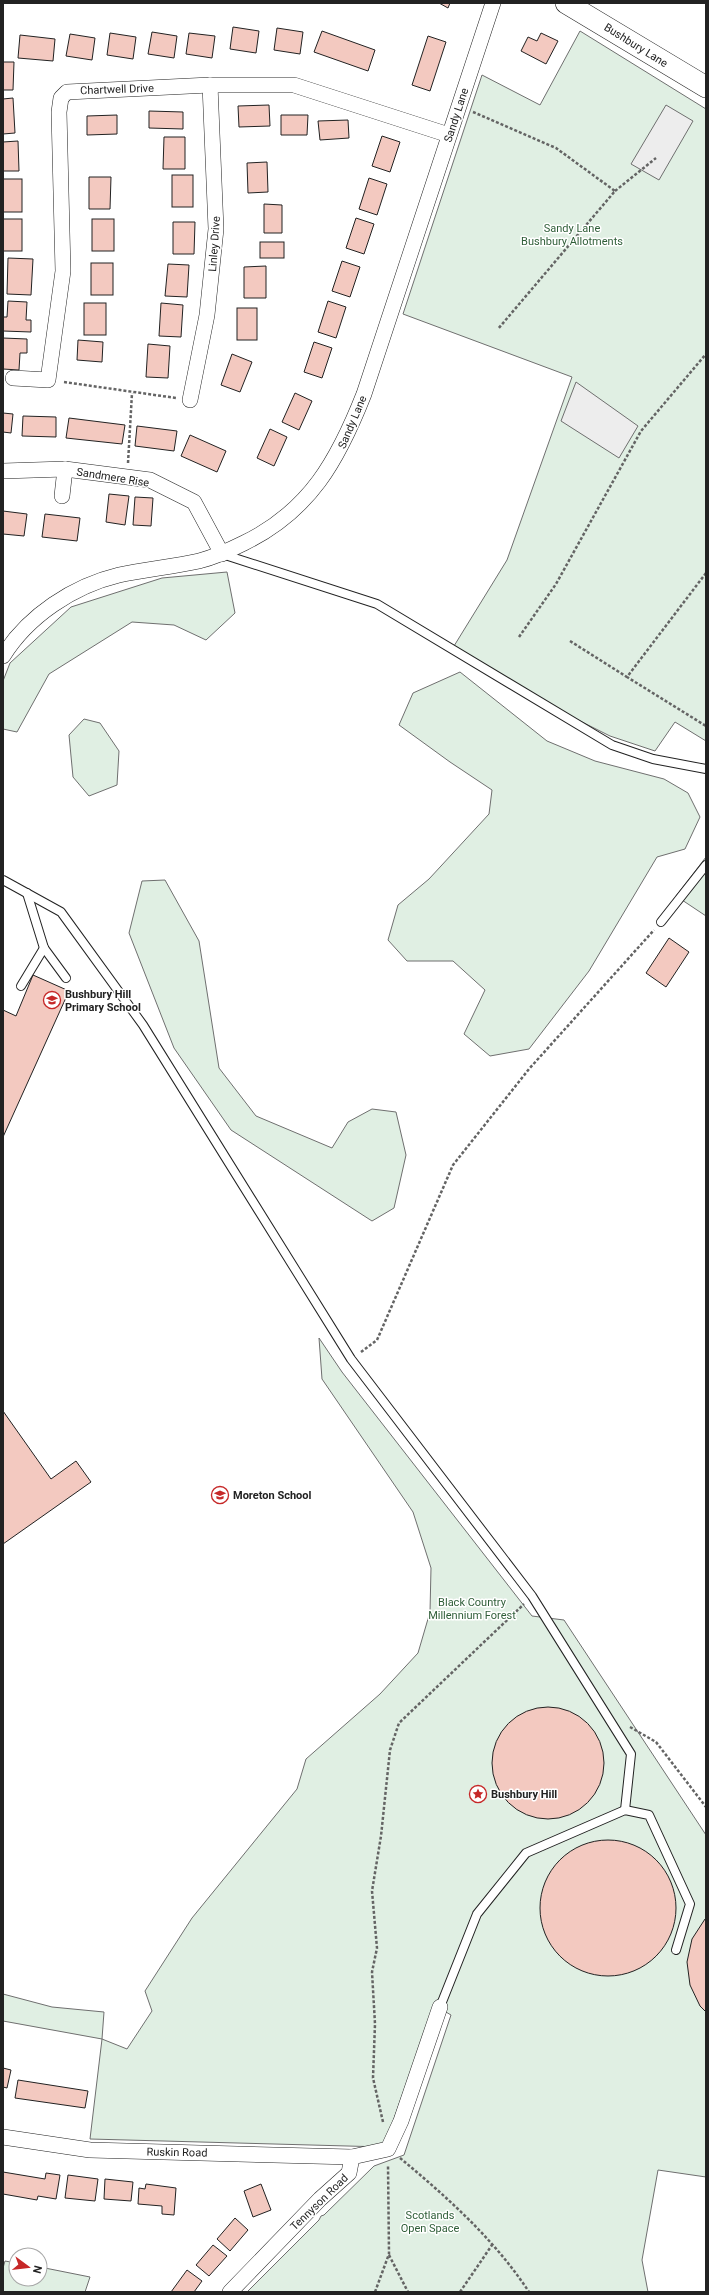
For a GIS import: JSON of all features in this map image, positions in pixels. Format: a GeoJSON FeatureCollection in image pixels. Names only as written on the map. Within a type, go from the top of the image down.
{"type":"FeatureCollection","features":[{"type":"Feature","properties":{"kind":"street","name":"Sandy Lane"},"geometry":{"type":"LineString","coordinates":[[3,656],[31,622],[52,605],[75,592],[118,575],[199,561],[222,554],[263,534],[292,511],[323,477],[337,456],[364,394],[493,3]]}},
{"type":"Feature","properties":{"kind":"street","name":"Bushbury Lane"},"geometry":{"type":"LineString","coordinates":[[566,3],[706,88]]}},
{"type":"Feature","properties":{"kind":"street","name":"Chartwell Drive"},"geometry":{"type":"LineString","coordinates":[[48,380],[63,271],[59,112],[61,98],[67,92],[210,85],[294,85],[449,135]]}},
{"type":"Feature","properties":{"kind":"street","name":"Linley Drive"},"geometry":{"type":"LineString","coordinates":[[190,400],[208,316],[216,229],[210,85]]}},
{"type":"Feature","properties":{"kind":"street"},"geometry":{"type":"LineString","coordinates":[[13,378],[48,380]]}},
{"type":"Feature","properties":{"kind":"street","name":"Sandmere Rise"},"geometry":{"type":"LineString","coordinates":[[3,471],[65,469],[150,480],[194,502],[222,554]]}},
{"type":"Feature","properties":{"kind":"street","name":"Sandmere Rise"},"geometry":{"type":"LineString","coordinates":[[62,496],[65,469]]}},
{"type":"Feature","properties":{"kind":"street"},"geometry":{"type":"LineString","coordinates":[[352,2157],[388,2149],[401,2121],[440,2007]]}},
{"type":"Feature","properties":{"kind":"street","name":"Ruskin Road"},"geometry":{"type":"LineString","coordinates":[[3,2136],[90,2150],[352,2157]]}},
{"type":"Feature","properties":{"kind":"street","name":"Tennyson Road"},"geometry":{"type":"LineString","coordinates":[[230,2292],[320,2199],[349,2173],[352,2157]]}},
{"type":"Feature","properties":{"kind":"lane"},"geometry":{"type":"LineString","coordinates":[[222,554],[377,604],[612,745],[653,759],[706,769]]}},
{"type":"Feature","properties":{"kind":"lane"},"geometry":{"type":"LineString","coordinates":[[661,922],[706,865]]}},
{"type":"Feature","properties":{"kind":"lane"},"geometry":{"type":"LineString","coordinates":[[3,880],[61,912],[143,1025],[351,1359],[532,1596],[631,1754],[625,1810]]}},
{"type":"Feature","properties":{"kind":"lane"},"geometry":{"type":"LineString","coordinates":[[27,893],[44,948],[66,978]]}},
{"type":"Feature","properties":{"kind":"lane"},"geometry":{"type":"LineString","coordinates":[[21,986],[44,948]]}},
{"type":"Feature","properties":{"kind":"lane"},"geometry":{"type":"LineString","coordinates":[[440,2007],[478,1914],[526,1853],[625,1810],[649,1815],[690,1904],[676,1950]]}},
{"type":"Feature","properties":{"kind":"path"},"geometry":{"type":"LineString","coordinates":[[458,106],[556,148],[615,191]]}},
{"type":"Feature","properties":{"kind":"path"},"geometry":{"type":"LineString","coordinates":[[498,329],[615,191],[656,158]]}},
{"type":"Feature","properties":{"kind":"path"},"geometry":{"type":"LineString","coordinates":[[519,637],[556,584],[641,431],[706,354]]}},
{"type":"Feature","properties":{"kind":"path"},"geometry":{"type":"LineString","coordinates":[[48,380],[190,400]]}},
{"type":"Feature","properties":{"kind":"path"},"geometry":{"type":"LineString","coordinates":[[129,443],[132,393]]}},
{"type":"Feature","properties":{"kind":"path"},"geometry":{"type":"LineString","coordinates":[[627,677],[706,573]]}},
{"type":"Feature","properties":{"kind":"path"},"geometry":{"type":"LineString","coordinates":[[570,641],[706,726]]}},
{"type":"Feature","properties":{"kind":"path"},"geometry":{"type":"LineString","coordinates":[[351,1359],[378,1340],[453,1165],[529,1069],[661,922]]}},
{"type":"Feature","properties":{"kind":"path"},"geometry":{"type":"LineString","coordinates":[[375,2292],[388,2254],[388,2149],[373,2078],[375,2024],[372,1972],[377,1948],[372,1891],[381,1836],[390,1750],[399,1723],[532,1596]]}},
{"type":"Feature","properties":{"kind":"path"},"geometry":{"type":"LineString","coordinates":[[605,1713],[656,1742],[706,1807]]}},
{"type":"Feature","properties":{"kind":"path"},"geometry":{"type":"LineString","coordinates":[[388,2149],[437,2189],[512,2266],[529,2292]]}},
{"type":"Feature","properties":{"kind":"path"},"geometry":{"type":"LineString","coordinates":[[460,2292],[492,2246]]}},
{"type":"Feature","properties":{"kind":"path"},"geometry":{"type":"LineString","coordinates":[[388,2254],[408,2292]]}},
{"type":"Feature","properties":{"kind":"green space","name":"Sandy Lane Bushbury Allotments"},"geometry":{"type":"Polygon","coordinates":[[[580,31],[706,109],[706,741],[675,722],[655,751],[610,736],[568,715],[454,646],[507,560],[572,377],[403,314],[482,75],[540,105],[580,31]]]}},
{"type":"Feature","properties":{"kind":"green space"},"geometry":{"type":"Polygon","coordinates":[[[227,572],[235,613],[206,640],[174,625],[132,622],[49,674],[17,732],[3,729],[3,681],[10,663],[71,607],[162,578],[227,572]]]}},
{"type":"Feature","properties":{"kind":"green space"},"geometry":{"type":"Polygon","coordinates":[[[460,672],[547,741],[595,761],[664,779],[688,793],[700,817],[685,849],[657,857],[589,971],[529,1049],[490,1056],[464,1034],[485,990],[453,961],[407,961],[388,940],[398,905],[429,879],[489,814],[492,790],[399,725],[413,693],[460,672]]]}},
{"type":"Feature","properties":{"kind":"green space"},"geometry":{"type":"Polygon","coordinates":[[[84,719],[100,723],[119,751],[117,785],[89,796],[73,777],[69,735],[84,719]]]}},
{"type":"Feature","properties":{"kind":"green space"},"geometry":{"type":"Polygon","coordinates":[[[706,857],[706,916],[676,896],[706,857]]]}},
{"type":"Feature","properties":{"kind":"green space"},"geometry":{"type":"Polygon","coordinates":[[[165,880],[199,941],[219,1068],[256,1116],[332,1148],[348,1122],[372,1109],[396,1112],[406,1155],[394,1208],[372,1221],[231,1130],[174,1048],[129,933],[142,881],[165,880]]]}},
{"type":"Feature","properties":{"kind":"green space"},"geometry":{"type":"Polygon","coordinates":[[[319,1338],[342,1372],[532,1616],[564,1620],[706,1835],[706,2177],[658,2170],[642,2260],[648,2292],[247,2292],[319,2220],[321,2216],[324,2215],[374,2166],[404,2155],[451,2015],[434,2005],[384,2147],[90,2139],[102,2039],[127,2049],[152,2011],[145,1991],[192,1918],[297,1789],[306,1759],[380,1694],[418,1653],[430,1612],[431,1568],[413,1512],[322,1379],[319,1338]]]}},
{"type":"Feature","properties":{"kind":"green space"},"geometry":{"type":"Polygon","coordinates":[[[3,1994],[52,2007],[104,2012],[102,2039],[3,2021],[3,1994]]]}},
{"type":"Feature","properties":{"kind":"green space"},"geometry":{"type":"Polygon","coordinates":[[[5,2261],[8,2262],[8,2287],[48,2287],[48,2269],[90,2277],[85,2292],[3,2292],[3,2268],[5,2261]]]}},
{"type":"Feature","properties":{"kind":"shaded area"},"geometry":{"type":"Polygon","coordinates":[[[666,105],[693,121],[659,180],[631,164],[666,105]]]}},
{"type":"Feature","properties":{"kind":"shaded area"},"geometry":{"type":"Polygon","coordinates":[[[576,382],[638,426],[619,458],[561,421],[576,382]]]}},
{"type":"Feature","properties":{"kind":"building"},"geometry":{"type":"Polygon","coordinates":[[[439,3],[450,3],[448,8],[439,3]]]}},
{"type":"Feature","properties":{"kind":"building"},"geometry":{"type":"Polygon","coordinates":[[[233,27],[259,31],[256,53],[230,49],[233,27]]]}},
{"type":"Feature","properties":{"kind":"building"},"geometry":{"type":"Polygon","coordinates":[[[277,28],[303,32],[300,54],[274,50],[277,28]]]}},
{"type":"Feature","properties":{"kind":"building"},"geometry":{"type":"Polygon","coordinates":[[[322,31],[375,50],[368,71],[314,52],[322,31]]]}},
{"type":"Feature","properties":{"kind":"building"},"geometry":{"type":"Polygon","coordinates":[[[152,32],[177,36],[174,58],[148,54],[152,32]]]}},
{"type":"Feature","properties":{"kind":"building"},"geometry":{"type":"Polygon","coordinates":[[[110,33],[136,37],[133,59],[107,55],[110,33]]]}},
{"type":"Feature","properties":{"kind":"building"},"geometry":{"type":"Polygon","coordinates":[[[189,33],[215,36],[212,58],[186,54],[189,33]]]}},
{"type":"Feature","properties":{"kind":"building"},"geometry":{"type":"Polygon","coordinates":[[[541,33],[558,41],[546,64],[521,51],[528,37],[537,41],[541,33]]]}},
{"type":"Feature","properties":{"kind":"building"},"geometry":{"type":"Polygon","coordinates":[[[70,34],[95,38],[92,60],[66,56],[70,34]]]}},
{"type":"Feature","properties":{"kind":"building"},"geometry":{"type":"Polygon","coordinates":[[[20,35],[55,39],[53,61],[18,58],[20,35]]]}},
{"type":"Feature","properties":{"kind":"building"},"geometry":{"type":"Polygon","coordinates":[[[428,36],[446,42],[430,91],[412,85],[428,36]]]}},
{"type":"Feature","properties":{"kind":"building"},"geometry":{"type":"Polygon","coordinates":[[[3,62],[14,62],[13,90],[3,90],[3,62]]]}},
{"type":"Feature","properties":{"kind":"building"},"geometry":{"type":"Polygon","coordinates":[[[13,98],[15,133],[3,134],[3,99],[13,98]]]}},
{"type":"Feature","properties":{"kind":"building"},"geometry":{"type":"Polygon","coordinates":[[[269,105],[270,126],[239,127],[238,106],[269,105]]]}},
{"type":"Feature","properties":{"kind":"building"},"geometry":{"type":"Polygon","coordinates":[[[149,111],[183,112],[183,129],[149,128],[149,111]]]}},
{"type":"Feature","properties":{"kind":"building"},"geometry":{"type":"Polygon","coordinates":[[[117,115],[117,134],[87,135],[87,116],[117,115]]]}},
{"type":"Feature","properties":{"kind":"building"},"geometry":{"type":"Polygon","coordinates":[[[281,115],[308,115],[307,135],[281,135],[281,115]]]}},
{"type":"Feature","properties":{"kind":"building"},"geometry":{"type":"Polygon","coordinates":[[[348,120],[349,138],[320,140],[318,121],[348,120]]]}},
{"type":"Feature","properties":{"kind":"building"},"geometry":{"type":"Polygon","coordinates":[[[382,136],[400,142],[390,172],[372,166],[382,136]]]}},
{"type":"Feature","properties":{"kind":"building"},"geometry":{"type":"Polygon","coordinates":[[[164,137],[185,137],[185,169],[163,169],[164,137]]]}},
{"type":"Feature","properties":{"kind":"building"},"geometry":{"type":"Polygon","coordinates":[[[18,141],[19,171],[3,171],[3,142],[18,141]]]}},
{"type":"Feature","properties":{"kind":"building"},"geometry":{"type":"Polygon","coordinates":[[[267,162],[268,192],[248,193],[247,163],[267,162]]]}},
{"type":"Feature","properties":{"kind":"building"},"geometry":{"type":"Polygon","coordinates":[[[172,175],[193,175],[193,207],[172,207],[172,175]]]}},
{"type":"Feature","properties":{"kind":"building"},"geometry":{"type":"Polygon","coordinates":[[[89,177],[111,177],[110,209],[89,209],[89,177]]]}},
{"type":"Feature","properties":{"kind":"building"},"geometry":{"type":"Polygon","coordinates":[[[369,178],[387,184],[377,215],[359,209],[369,178]]]}},
{"type":"Feature","properties":{"kind":"building"},"geometry":{"type":"Polygon","coordinates":[[[3,179],[22,179],[22,212],[3,212],[3,179]]]}},
{"type":"Feature","properties":{"kind":"building"},"geometry":{"type":"Polygon","coordinates":[[[264,204],[282,205],[282,233],[264,233],[264,204]]]}},
{"type":"Feature","properties":{"kind":"building"},"geometry":{"type":"Polygon","coordinates":[[[356,218],[374,224],[364,254],[346,248],[356,218]]]}},
{"type":"Feature","properties":{"kind":"building"},"geometry":{"type":"Polygon","coordinates":[[[3,219],[22,219],[22,251],[3,251],[3,219]]]}},
{"type":"Feature","properties":{"kind":"building"},"geometry":{"type":"Polygon","coordinates":[[[92,219],[114,219],[114,251],[92,251],[92,219]]]}},
{"type":"Feature","properties":{"kind":"building"},"geometry":{"type":"Polygon","coordinates":[[[173,222],[195,222],[194,254],[173,254],[173,222]]]}},
{"type":"Feature","properties":{"kind":"building"},"geometry":{"type":"Polygon","coordinates":[[[260,242],[284,242],[284,258],[260,258],[260,242]]]}},
{"type":"Feature","properties":{"kind":"building"},"geometry":{"type":"Polygon","coordinates":[[[8,258],[33,259],[31,295],[7,294],[8,258]]]}},
{"type":"Feature","properties":{"kind":"building"},"geometry":{"type":"Polygon","coordinates":[[[342,261],[360,267],[350,297],[332,291],[342,261]]]}},
{"type":"Feature","properties":{"kind":"building"},"geometry":{"type":"Polygon","coordinates":[[[91,263],[113,263],[113,295],[91,295],[91,263]]]}},
{"type":"Feature","properties":{"kind":"building"},"geometry":{"type":"Polygon","coordinates":[[[168,264],[189,265],[187,297],[165,296],[168,264]]]}},
{"type":"Feature","properties":{"kind":"building"},"geometry":{"type":"Polygon","coordinates":[[[266,266],[266,298],[244,298],[244,267],[266,266]]]}},
{"type":"Feature","properties":{"kind":"building"},"geometry":{"type":"Polygon","coordinates":[[[8,301],[27,302],[26,320],[31,320],[31,332],[3,331],[3,317],[7,317],[8,301]]]}},
{"type":"Feature","properties":{"kind":"building"},"geometry":{"type":"Polygon","coordinates":[[[328,301],[346,307],[336,338],[318,332],[328,301]]]}},
{"type":"Feature","properties":{"kind":"building"},"geometry":{"type":"Polygon","coordinates":[[[84,303],[106,303],[106,335],[84,335],[84,303]]]}},
{"type":"Feature","properties":{"kind":"building"},"geometry":{"type":"Polygon","coordinates":[[[161,303],[183,305],[181,337],[159,336],[161,303]]]}},
{"type":"Feature","properties":{"kind":"building"},"geometry":{"type":"Polygon","coordinates":[[[237,308],[257,308],[257,340],[237,340],[237,308]]]}},
{"type":"Feature","properties":{"kind":"building"},"geometry":{"type":"Polygon","coordinates":[[[3,338],[27,339],[27,353],[20,353],[19,370],[3,369],[3,338]]]}},
{"type":"Feature","properties":{"kind":"building"},"geometry":{"type":"Polygon","coordinates":[[[78,340],[103,342],[102,362],[77,360],[78,340]]]}},
{"type":"Feature","properties":{"kind":"building"},"geometry":{"type":"Polygon","coordinates":[[[314,342],[332,348],[322,378],[304,372],[314,342]]]}},
{"type":"Feature","properties":{"kind":"building"},"geometry":{"type":"Polygon","coordinates":[[[148,344],[170,346],[168,378],[146,377],[148,344]]]}},
{"type":"Feature","properties":{"kind":"building"},"geometry":{"type":"Polygon","coordinates":[[[232,354],[252,362],[240,392],[221,385],[232,354]]]}},
{"type":"Feature","properties":{"kind":"building"},"geometry":{"type":"Polygon","coordinates":[[[295,393],[312,401],[299,430],[282,422],[295,393]]]}},
{"type":"Feature","properties":{"kind":"building"},"geometry":{"type":"Polygon","coordinates":[[[3,413],[13,414],[11,433],[3,432],[3,413]]]}},
{"type":"Feature","properties":{"kind":"building"},"geometry":{"type":"Polygon","coordinates":[[[23,416],[56,417],[56,437],[22,436],[23,416]]]}},
{"type":"Feature","properties":{"kind":"building"},"geometry":{"type":"Polygon","coordinates":[[[69,418],[125,425],[122,444],[66,438],[69,418]]]}},
{"type":"Feature","properties":{"kind":"building"},"geometry":{"type":"Polygon","coordinates":[[[137,426],[177,431],[174,451],[135,446],[137,426]]]}},
{"type":"Feature","properties":{"kind":"building"},"geometry":{"type":"Polygon","coordinates":[[[270,429],[287,437],[274,466],[257,458],[270,429]]]}},
{"type":"Feature","properties":{"kind":"building"},"geometry":{"type":"Polygon","coordinates":[[[190,435],[226,451],[217,472],[181,456],[190,435]]]}},
{"type":"Feature","properties":{"kind":"building"},"geometry":{"type":"Polygon","coordinates":[[[109,494],[129,496],[125,525],[106,522],[109,494]]]}},
{"type":"Feature","properties":{"kind":"building"},"geometry":{"type":"Polygon","coordinates":[[[135,497],[153,498],[151,526],[133,525],[135,497]]]}},
{"type":"Feature","properties":{"kind":"building"},"geometry":{"type":"Polygon","coordinates":[[[3,511],[27,514],[24,536],[3,534],[3,511]]]}},
{"type":"Feature","properties":{"kind":"building"},"geometry":{"type":"Polygon","coordinates":[[[45,514],[80,518],[77,541],[42,537],[45,514]]]}},
{"type":"Feature","properties":{"kind":"building"},"geometry":{"type":"Polygon","coordinates":[[[669,938],[689,952],[666,987],[646,973],[669,938]]]}},
{"type":"Feature","properties":{"kind":"building"},"geometry":{"type":"Polygon","coordinates":[[[33,975],[69,991],[3,1137],[3,1010],[16,1016],[33,975]]]}},
{"type":"Feature","properties":{"kind":"building"},"geometry":{"type":"Polygon","coordinates":[[[3,1411],[51,1479],[76,1461],[91,1482],[3,1544],[3,1411]]]}},
{"type":"Feature","properties":{"kind":"building"},"geometry":{"type":"Polygon","coordinates":[[[548,1707],[559,1708],[569,1712],[579,1717],[587,1724],[594,1732],[599,1742],[603,1752],[603,1774],[599,1784],[594,1794],[587,1802],[579,1809],[569,1814],[559,1818],[548,1819],[537,1818],[527,1814],[517,1809],[509,1802],[502,1794],[497,1784],[493,1774],[492,1763],[493,1752],[497,1742],[502,1732],[509,1724],[517,1717],[527,1712],[537,1708],[548,1707]]]}},
{"type":"Feature","properties":{"kind":"building"},"geometry":{"type":"Polygon","coordinates":[[[608,1840],[628,1843],[640,1848],[656,1860],[668,1876],[673,1888],[676,1908],[673,1928],[668,1940],[656,1956],[640,1968],[628,1973],[608,1976],[588,1973],[576,1968],[560,1956],[548,1940],[543,1928],[540,1908],[543,1888],[548,1876],[560,1860],[576,1848],[588,1843],[608,1840]]]}},
{"type":"Feature","properties":{"kind":"building"},"geometry":{"type":"Polygon","coordinates":[[[705,1919],[706,2012],[700,2006],[690,1985],[687,1962],[692,1939],[705,1919]]]}},
{"type":"Feature","properties":{"kind":"building"},"geometry":{"type":"Polygon","coordinates":[[[3,2068],[11,2070],[7,2088],[3,2087],[3,2068]]]}},
{"type":"Feature","properties":{"kind":"building"},"geometry":{"type":"Polygon","coordinates":[[[18,2080],[88,2091],[85,2108],[15,2098],[18,2080]]]}},
{"type":"Feature","properties":{"kind":"building"},"geometry":{"type":"Polygon","coordinates":[[[3,2172],[45,2179],[46,2173],[60,2175],[56,2199],[38,2196],[37,2200],[3,2194],[3,2172]]]}},
{"type":"Feature","properties":{"kind":"building"},"geometry":{"type":"Polygon","coordinates":[[[68,2175],[98,2179],[95,2201],[65,2198],[68,2175]]]}},
{"type":"Feature","properties":{"kind":"building"},"geometry":{"type":"Polygon","coordinates":[[[105,2179],[133,2182],[131,2201],[104,2199],[105,2179]]]}},
{"type":"Feature","properties":{"kind":"building"},"geometry":{"type":"Polygon","coordinates":[[[146,2184],[176,2188],[174,2215],[162,2214],[162,2206],[138,2204],[139,2188],[145,2189],[146,2184]]]}},
{"type":"Feature","properties":{"kind":"building"},"geometry":{"type":"Polygon","coordinates":[[[261,2184],[271,2210],[253,2217],[244,2191],[261,2184]]]}},
{"type":"Feature","properties":{"kind":"building"},"geometry":{"type":"Polygon","coordinates":[[[235,2218],[248,2230],[230,2251],[217,2239],[235,2218]]]}},
{"type":"Feature","properties":{"kind":"building"},"geometry":{"type":"Polygon","coordinates":[[[213,2245],[227,2256],[209,2276],[196,2265],[213,2245]]]}},
{"type":"Feature","properties":{"kind":"building"},"geometry":{"type":"Polygon","coordinates":[[[187,2270],[202,2281],[194,2292],[171,2292],[187,2270]]]}},
{"type":"Feature","properties":{"kind":"place","name":"Bushbury Hill Primary School"},"geometry":{"type":"Point","coordinates":[52,1000]}},
{"type":"Feature","properties":{"kind":"place","name":"Moreton School"},"geometry":{"type":"Point","coordinates":[220,1495]}},
{"type":"Feature","properties":{"kind":"place","name":"Bushbury Hill"},"geometry":{"type":"Point","coordinates":[478,1794]}},
{"type":"Feature","properties":{"kind":"park label","name":"Black Country Millennium Forest"},"geometry":{"type":"Point","coordinates":[472,1608]}},
{"type":"Feature","properties":{"kind":"park label","name":"Scotlands Open Space"},"geometry":{"type":"Point","coordinates":[430,2221]}}]}
